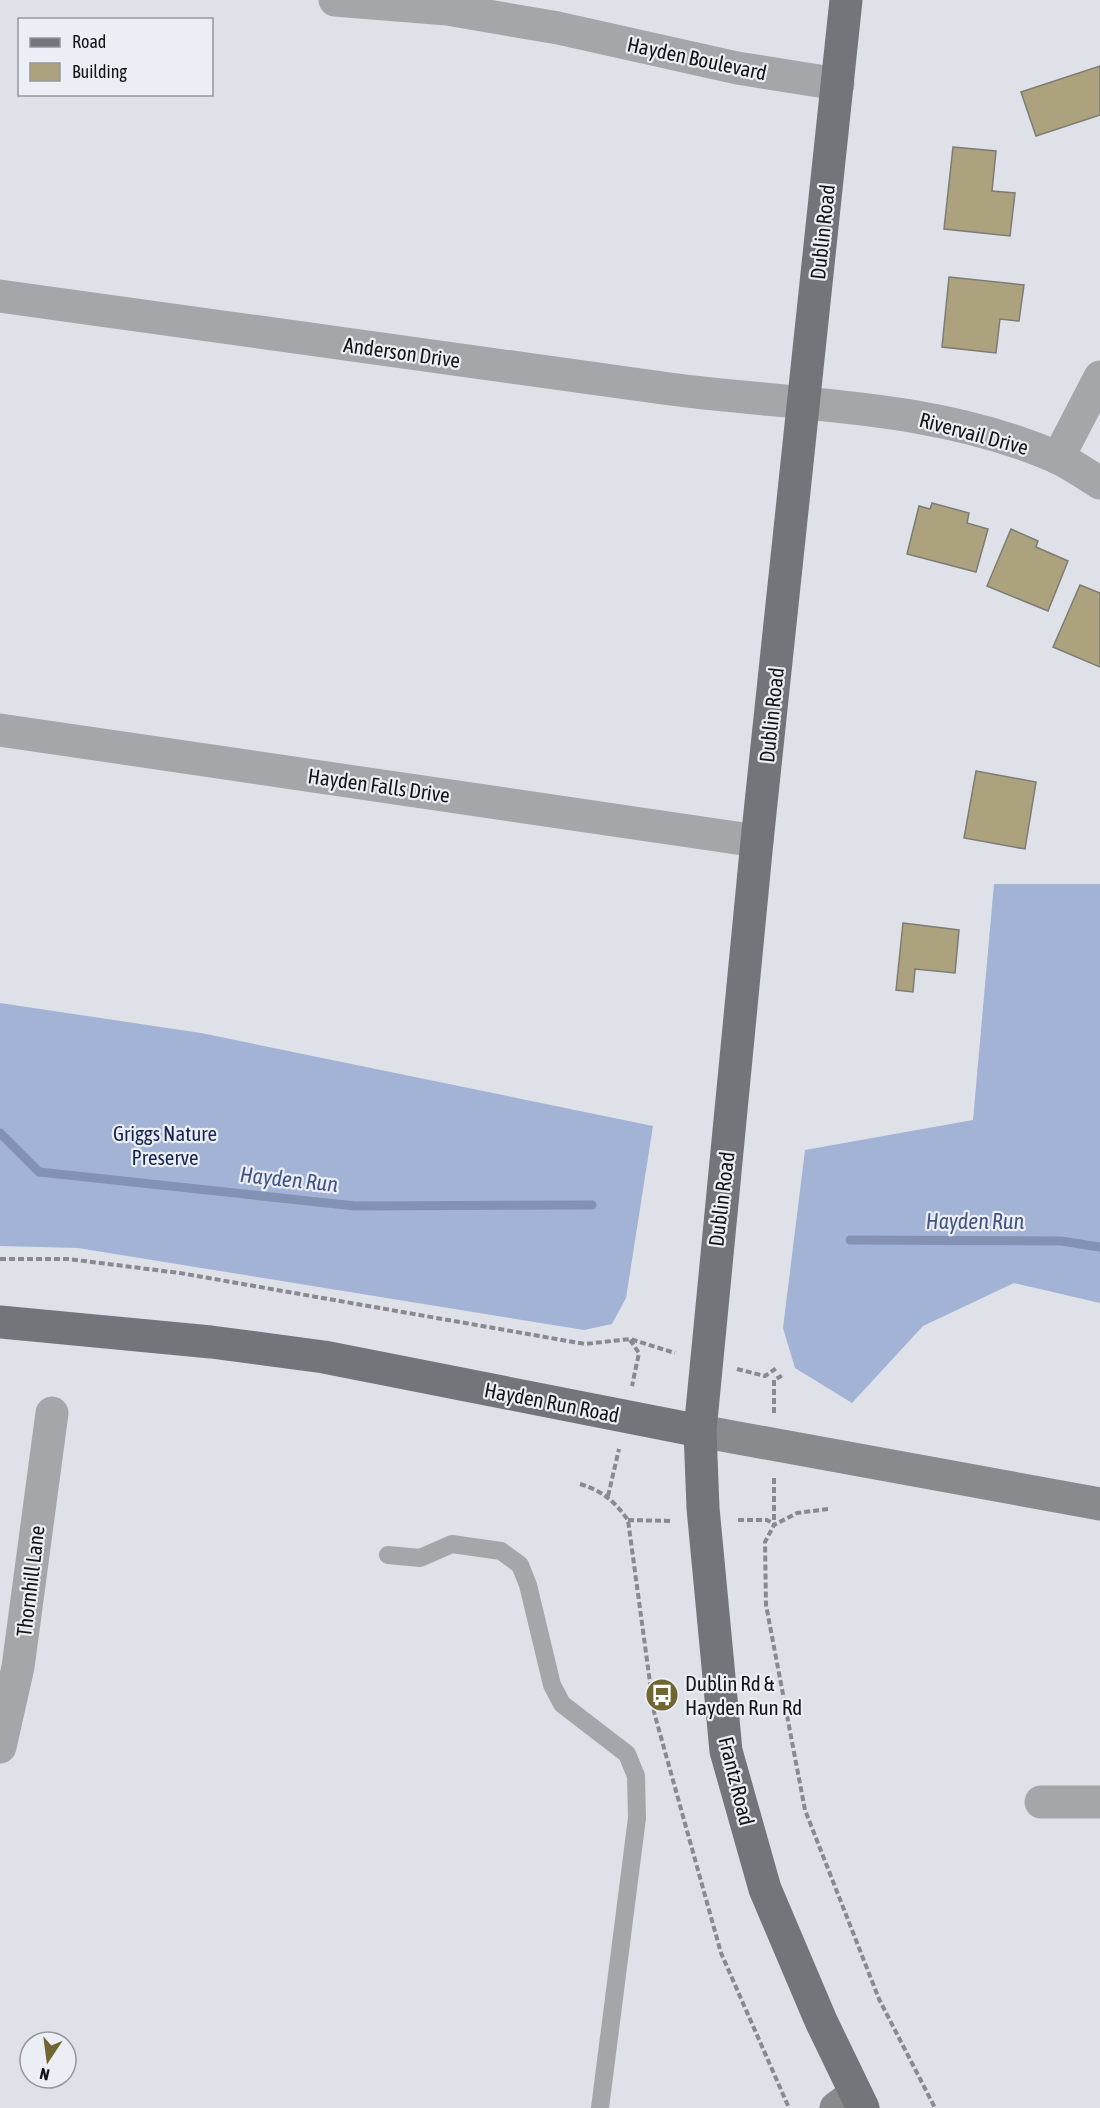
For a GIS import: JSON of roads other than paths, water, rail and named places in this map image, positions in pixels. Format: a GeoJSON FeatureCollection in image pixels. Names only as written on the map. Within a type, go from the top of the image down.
{"type":"FeatureCollection","features":[{"type":"Feature","properties":{"kind":"main road","name":"Dublin Road"},"geometry":{"type":"LineString","coordinates":[[700,1431],[757,842],[846,0]]}},
{"type":"Feature","properties":{"kind":"main road","name":"Hayden Run Road"},"geometry":{"type":"LineString","coordinates":[[0,1322],[211,1342],[324,1357],[700,1431],[1100,1504]]}},
{"type":"Feature","properties":{"kind":"main road","name":"Frantz Road"},"geometry":{"type":"LineString","coordinates":[[700,1431],[703,1508],[726,1752],[765,1889],[851,2103]]}},
{"type":"Feature","properties":{"kind":"street","name":"Hayden Boulevard"},"geometry":{"type":"LineString","coordinates":[[335,0],[447,9],[558,28],[736,68],[837,84]]}},
{"type":"Feature","properties":{"kind":"street"},"geometry":{"type":"LineString","coordinates":[[532,0],[558,28]]}},
{"type":"Feature","properties":{"kind":"street","name":"Anderson Drive"},"geometry":{"type":"LineString","coordinates":[[0,296],[722,396],[804,405]]}},
{"type":"Feature","properties":{"kind":"street"},"geometry":{"type":"LineString","coordinates":[[1058,458],[1100,377]]}},
{"type":"Feature","properties":{"kind":"street","name":"Rivervail Drive"},"geometry":{"type":"LineString","coordinates":[[804,405],[919,417],[960,425],[1058,458],[1100,483]]}},
{"type":"Feature","properties":{"kind":"street","name":"Hayden Falls Drive"},"geometry":{"type":"LineString","coordinates":[[0,730],[757,842]]}},
{"type":"Feature","properties":{"kind":"street","name":"Thornhill Lane"},"geometry":{"type":"LineString","coordinates":[[0,1747],[18,1667],[52,1413]]}},
{"type":"Feature","properties":{"kind":"street"},"geometry":{"type":"LineString","coordinates":[[1041,1802],[1100,1802]]}},
{"type":"Feature","properties":{"kind":"lane"},"geometry":{"type":"LineString","coordinates":[[388,1555],[420,1558],[452,1544],[501,1551],[520,1565],[528,1585],[552,1685],[562,1704],[627,1754],[636,1776],[637,1818],[600,2108]]}},
{"type":"Feature","properties":{"kind":"waterway","name":"Hayden Run"},"geometry":{"type":"LineString","coordinates":[[0,1133],[39,1172],[355,1206],[592,1205]]}},
{"type":"Feature","properties":{"kind":"waterway","name":"Hayden Run"},"geometry":{"type":"LineString","coordinates":[[850,1240],[1061,1241],[1100,1247]]}},
{"type":"Feature","properties":{"kind":"place","name":"Dublin Rd & Hayden Run Rd"},"geometry":{"type":"Point","coordinates":[662,1695]}},
{"type":"Feature","properties":{"kind":"park label","name":"Griggs Nature Preserve"},"geometry":{"type":"Point","coordinates":[165,1145]}}]}
